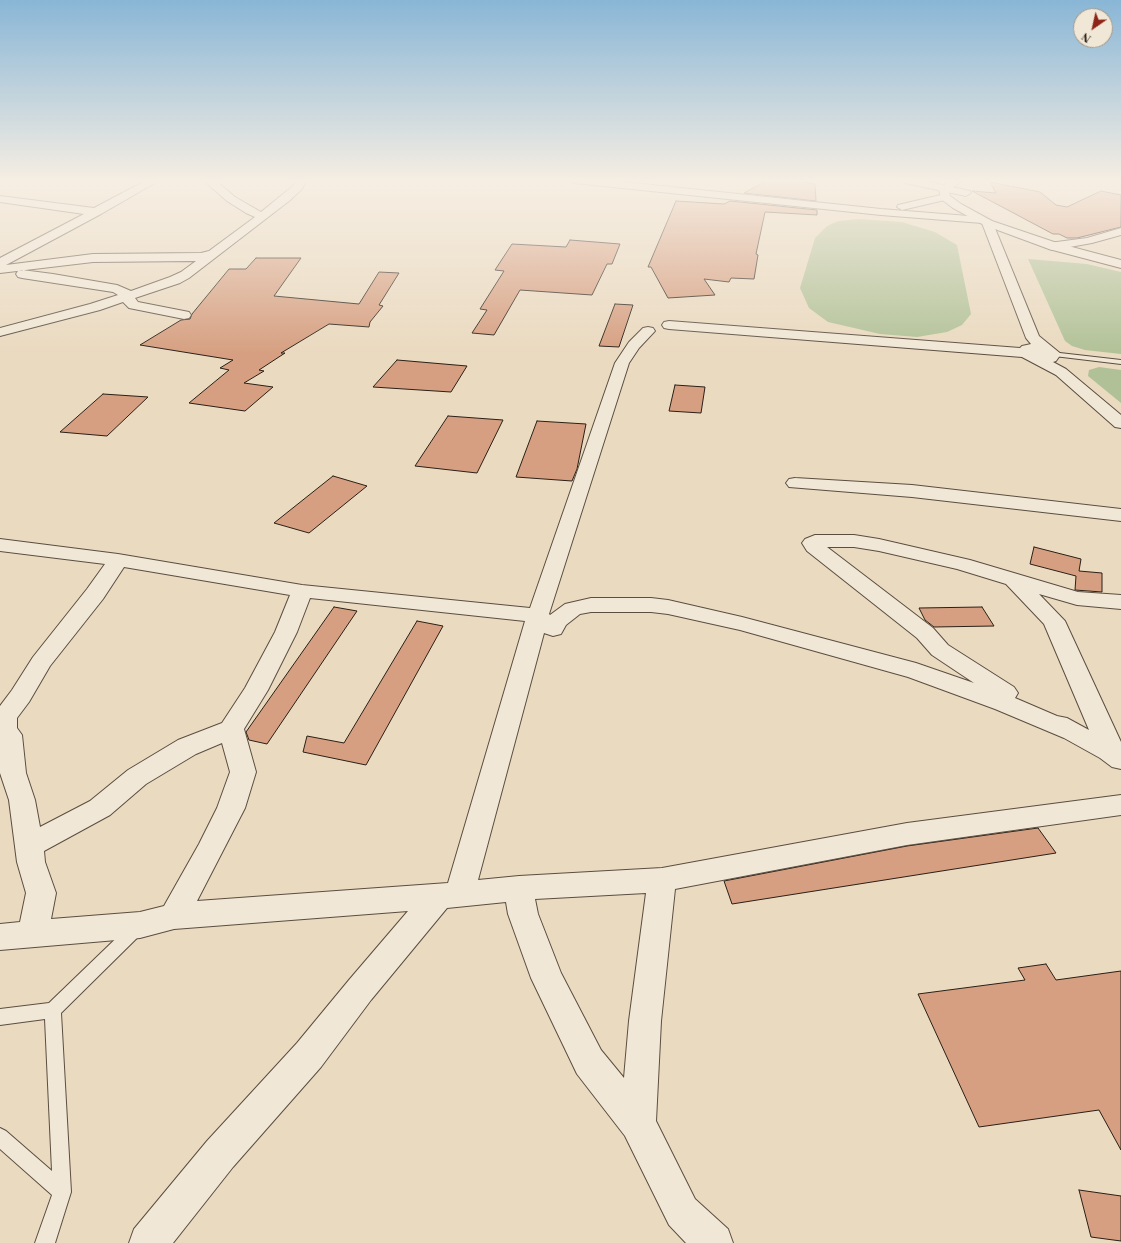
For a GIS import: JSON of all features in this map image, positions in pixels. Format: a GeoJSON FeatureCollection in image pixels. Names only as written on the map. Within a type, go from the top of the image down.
{"type":"FeatureCollection","features":[{"type":"Feature","properties":{"kind":"street"},"geometry":{"type":"LineString","coordinates":[[1,267],[14,256],[48,238]]}},
{"type":"Feature","properties":{"kind":"street"},"geometry":{"type":"LineString","coordinates":[[0,332],[33,324],[175,280],[185,275],[233,238]]}},
{"type":"Feature","properties":{"kind":"street"},"geometry":{"type":"LineString","coordinates":[[989,238],[1040,351],[1061,372],[1121,423]]}},
{"type":"Feature","properties":{"kind":"street"},"geometry":{"type":"LineString","coordinates":[[1031,238],[1053,246],[1121,264]]}},
{"type":"Feature","properties":{"kind":"street"},"geometry":{"type":"LineString","coordinates":[[1053,246],[1095,238]]}},
{"type":"Feature","properties":{"kind":"street"},"geometry":{"type":"LineString","coordinates":[[1,267],[93,258],[192,257],[212,254]]}},
{"type":"Feature","properties":{"kind":"street"},"geometry":{"type":"LineString","coordinates":[[0,255],[14,256]]}},
{"type":"Feature","properties":{"kind":"street"},"geometry":{"type":"LineString","coordinates":[[1,267],[14,272],[117,289],[127,294],[134,305],[184,315]]}},
{"type":"Feature","properties":{"kind":"street"},"geometry":{"type":"LineString","coordinates":[[148,1243],[220,1154],[309,1055],[360,990],[449,895],[538,616],[622,363],[634,345],[648,331],[642,327],[642,324],[650,321],[661,321],[669,325],[1040,351]]}},
{"type":"Feature","properties":{"kind":"street"},"geometry":{"type":"LineString","coordinates":[[795,483],[912,491],[1121,515]]}},
{"type":"Feature","properties":{"kind":"street"},"geometry":{"type":"LineString","coordinates":[[1119,758],[991,684],[940,650],[925,633],[814,548],[812,543],[816,541],[854,540],[963,564],[1077,598],[1121,602]]}},
{"type":"Feature","properties":{"kind":"street"},"geometry":{"type":"LineString","coordinates":[[0,545],[118,560],[302,592],[538,616],[553,629],[557,621],[573,609],[591,605],[650,605],[668,607],[742,624],[916,671],[1004,703],[1070,731]]}},
{"type":"Feature","properties":{"kind":"street"},"geometry":{"type":"LineString","coordinates":[[33,934],[41,893],[31,862],[22,800],[12,773],[9,735],[5,728],[5,717],[21,696],[41,662],[94,594],[118,560]]}},
{"type":"Feature","properties":{"kind":"street"},"geometry":{"type":"LineString","coordinates":[[1014,580],[1054,621],[1102,730],[1119,758]]}},
{"type":"Feature","properties":{"kind":"street"},"geometry":{"type":"LineString","coordinates":[[28,846],[100,808],[137,777],[187,747],[231,729],[256,690],[286,632],[302,592]]}},
{"type":"Feature","properties":{"kind":"street"},"geometry":{"type":"LineString","coordinates":[[174,916],[210,851],[231,808],[243,772],[231,729]]}},
{"type":"Feature","properties":{"kind":"street"},"geometry":{"type":"LineString","coordinates":[[0,937],[140,925],[174,916],[449,895],[518,888],[662,880],[907,834],[1121,805]]}},
{"type":"Feature","properties":{"kind":"street"},"geometry":{"type":"LineString","coordinates":[[638,1122],[645,1021],[662,880]]}},
{"type":"Feature","properties":{"kind":"street"},"geometry":{"type":"LineString","coordinates":[[518,888],[525,921],[547,978],[589,1062],[638,1122],[682,1212],[714,1243]]}},
{"type":"Feature","properties":{"kind":"lane"},"geometry":{"type":"LineString","coordinates":[[1040,351],[1121,362]]}},
{"type":"Feature","properties":{"kind":"lane"},"geometry":{"type":"LineString","coordinates":[[0,1017],[53,1010],[140,925]]}},
{"type":"Feature","properties":{"kind":"lane"},"geometry":{"type":"LineString","coordinates":[[46,1243],[62,1192],[53,1010]]}},
{"type":"Feature","properties":{"kind":"lane"},"geometry":{"type":"LineString","coordinates":[[0,1137],[62,1192]]}},
{"type":"Feature","properties":{"kind":"green space"},"geometry":{"type":"Polygon","coordinates":[[[815,238],[945,238],[957,245],[971,314],[962,325],[947,332],[917,337],[880,334],[828,322],[809,308],[800,288],[815,238]]]}},
{"type":"Feature","properties":{"kind":"green space"},"geometry":{"type":"Polygon","coordinates":[[[1028,259],[1087,264],[1121,272],[1121,354],[1085,350],[1072,346],[1065,341],[1028,259]]]}},
{"type":"Feature","properties":{"kind":"green space"},"geometry":{"type":"Polygon","coordinates":[[[1099,367],[1121,370],[1121,403],[1088,376],[1089,370],[1099,367]]]}},
{"type":"Feature","properties":{"kind":"building"},"geometry":{"type":"Polygon","coordinates":[[[660,238],[759,238],[756,254],[758,255],[754,279],[731,278],[729,282],[704,279],[715,295],[668,298],[651,267],[648,267],[660,238]]]}},
{"type":"Feature","properties":{"kind":"building"},"geometry":{"type":"Polygon","coordinates":[[[570,240],[620,244],[612,264],[607,264],[592,295],[520,290],[494,335],[472,333],[487,310],[480,309],[504,271],[495,270],[512,244],[566,247],[570,240]]]}},
{"type":"Feature","properties":{"kind":"building"},"geometry":{"type":"Polygon","coordinates":[[[256,258],[301,258],[274,296],[359,304],[379,272],[399,273],[379,305],[383,306],[370,322],[369,327],[329,324],[281,353],[285,353],[259,370],[264,371],[244,383],[273,387],[245,411],[189,403],[229,370],[220,368],[233,360],[140,345],[181,320],[190,319],[192,314],[229,269],[246,269],[256,258]]]}},
{"type":"Feature","properties":{"kind":"building"},"geometry":{"type":"Polygon","coordinates":[[[615,304],[633,305],[619,347],[599,346],[615,304]]]}},
{"type":"Feature","properties":{"kind":"building"},"geometry":{"type":"Polygon","coordinates":[[[397,360],[467,366],[451,392],[373,387],[397,360]]]}},
{"type":"Feature","properties":{"kind":"building"},"geometry":{"type":"Polygon","coordinates":[[[675,385],[705,387],[701,413],[669,411],[675,385]]]}},
{"type":"Feature","properties":{"kind":"building"},"geometry":{"type":"Polygon","coordinates":[[[103,394],[148,397],[107,436],[60,432],[103,394]]]}},
{"type":"Feature","properties":{"kind":"building"},"geometry":{"type":"Polygon","coordinates":[[[448,416],[503,420],[477,473],[415,466],[448,416]]]}},
{"type":"Feature","properties":{"kind":"building"},"geometry":{"type":"Polygon","coordinates":[[[537,421],[586,424],[577,469],[572,481],[516,477],[537,421]]]}},
{"type":"Feature","properties":{"kind":"building"},"geometry":{"type":"Polygon","coordinates":[[[333,476],[367,486],[309,533],[274,523],[333,476]]]}},
{"type":"Feature","properties":{"kind":"building"},"geometry":{"type":"Polygon","coordinates":[[[1034,547],[1081,559],[1079,571],[1102,573],[1102,592],[1075,590],[1076,576],[1030,564],[1034,547]]]}},
{"type":"Feature","properties":{"kind":"building"},"geometry":{"type":"Polygon","coordinates":[[[334,607],[357,611],[267,744],[249,740],[246,732],[334,607]]]}},
{"type":"Feature","properties":{"kind":"building"},"geometry":{"type":"Polygon","coordinates":[[[982,607],[994,626],[934,627],[925,620],[919,608],[982,607]]]}},
{"type":"Feature","properties":{"kind":"building"},"geometry":{"type":"Polygon","coordinates":[[[417,621],[443,626],[366,765],[303,752],[307,736],[344,743],[417,621]]]}},
{"type":"Feature","properties":{"kind":"building"},"geometry":{"type":"Polygon","coordinates":[[[1038,828],[1056,853],[732,904],[724,881],[907,846],[1038,828]]]}},
{"type":"Feature","properties":{"kind":"building"},"geometry":{"type":"Polygon","coordinates":[[[1046,964],[1056,980],[1121,971],[1121,1150],[1099,1110],[979,1127],[918,994],[1025,980],[1018,968],[1046,964]]]}},
{"type":"Feature","properties":{"kind":"building"},"geometry":{"type":"Polygon","coordinates":[[[1079,1190],[1121,1196],[1121,1241],[1091,1237],[1079,1190]]]}}]}
